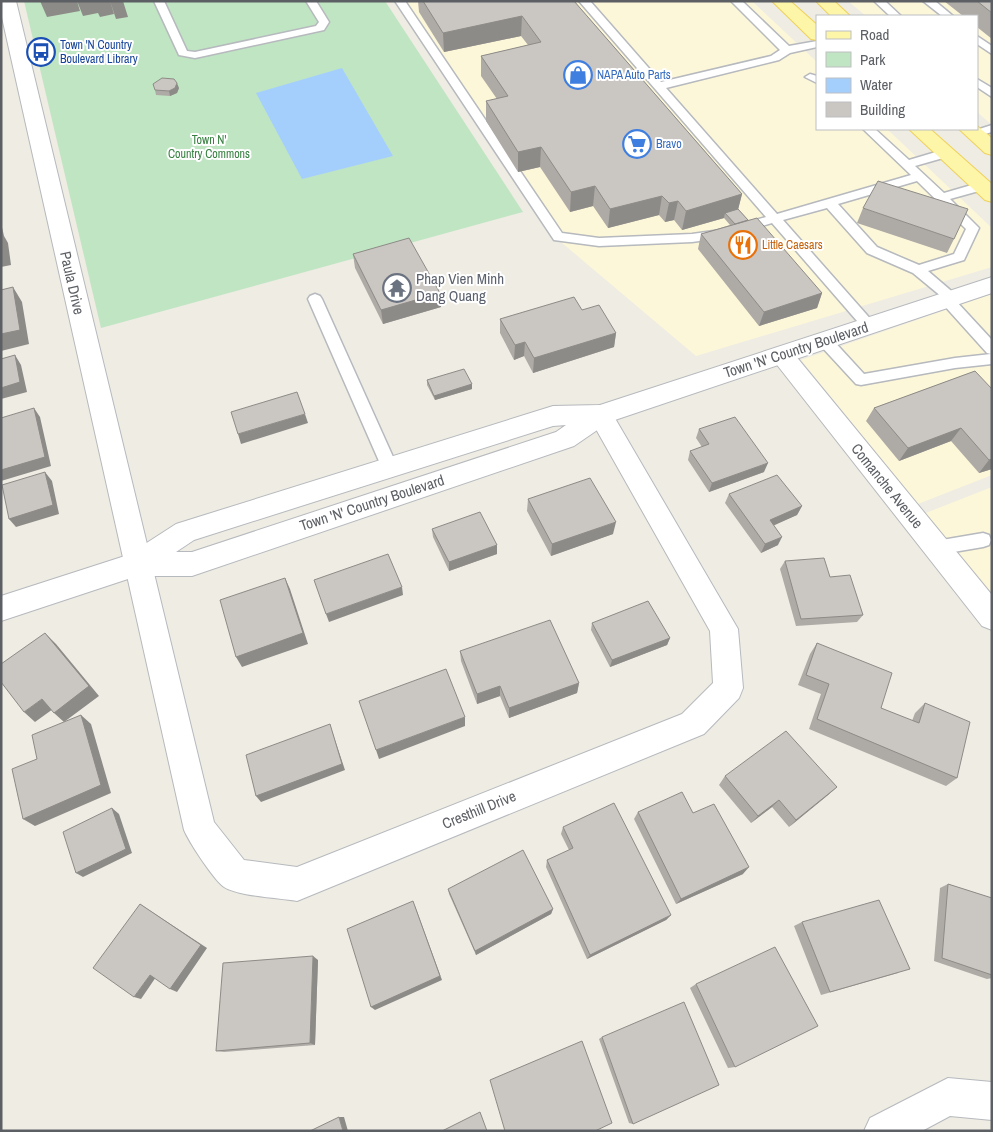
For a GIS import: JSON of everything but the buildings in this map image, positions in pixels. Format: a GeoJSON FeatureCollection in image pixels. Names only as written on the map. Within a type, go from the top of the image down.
{"type":"FeatureCollection","features":[{"type":"Feature","properties":{"kind":"main road"},"geometry":{"type":"LineString","coordinates":[[780,1],[816,33]]}},
{"type":"Feature","properties":{"kind":"main road"},"geometry":{"type":"LineString","coordinates":[[800,1],[817,15]]}},
{"type":"Feature","properties":{"kind":"main road"},"geometry":{"type":"LineString","coordinates":[[824,1],[840,15]]}},
{"type":"Feature","properties":{"kind":"main road"},"geometry":{"type":"LineString","coordinates":[[921,130],[987,191]]}},
{"type":"Feature","properties":{"kind":"main road"},"geometry":{"type":"LineString","coordinates":[[978,130],[992,149]]}},
{"type":"Feature","properties":{"kind":"street","name":"Paula Drive"},"geometry":{"type":"LineString","coordinates":[[7,1],[137,564]]}},
{"type":"Feature","properties":{"kind":"street","name":"Town 'N' Country Boulevard"},"geometry":{"type":"LineString","coordinates":[[1,610],[137,564],[185,532],[552,416],[600,414],[782,356],[992,284]]}},
{"type":"Feature","properties":{"kind":"street","name":"Comanche Avenue"},"geometry":{"type":"LineString","coordinates":[[782,356],[992,617]]}},
{"type":"Feature","properties":{"kind":"street","name":"Cresthill Drive"},"geometry":{"type":"LineString","coordinates":[[137,564],[200,830],[235,874],[297,884],[693,724],[728,688],[724,629],[600,414]]}},
{"type":"Feature","properties":{"kind":"street","name":"Town 'N' Country Boulevard"},"geometry":{"type":"LineString","coordinates":[[137,564],[192,564],[565,439],[600,414]]}},
{"type":"Feature","properties":{"kind":"street"},"geometry":{"type":"LineString","coordinates":[[884,1131],[948,1097],[992,1101]]}},
{"type":"Feature","properties":{"kind":"lane"},"geometry":{"type":"LineString","coordinates":[[148,1],[160,3],[183,54],[195,55],[320,28],[324,22],[311,1]]}},
{"type":"Feature","properties":{"kind":"lane"},"geometry":{"type":"LineString","coordinates":[[400,1],[558,237],[599,242],[692,238],[721,234],[919,176]]}},
{"type":"Feature","properties":{"kind":"lane"},"geometry":{"type":"LineString","coordinates":[[584,1],[869,326]]}},
{"type":"Feature","properties":{"kind":"lane"},"geometry":{"type":"LineString","coordinates":[[736,1],[787,50]]}},
{"type":"Feature","properties":{"kind":"lane"},"geometry":{"type":"LineString","coordinates":[[879,1],[895,15]]}},
{"type":"Feature","properties":{"kind":"lane"},"geometry":{"type":"LineString","coordinates":[[928,1],[947,15]]}},
{"type":"Feature","properties":{"kind":"lane"},"geometry":{"type":"LineString","coordinates":[[978,40],[992,51]]}},
{"type":"Feature","properties":{"kind":"lane"},"geometry":{"type":"LineString","coordinates":[[658,86],[775,58],[787,50],[816,44]]}},
{"type":"Feature","properties":{"kind":"lane"},"geometry":{"type":"LineString","coordinates":[[978,83],[992,94]]}},
{"type":"Feature","properties":{"kind":"lane"},"geometry":{"type":"LineString","coordinates":[[870,130],[973,228],[959,257],[918,270]]}},
{"type":"Feature","properties":{"kind":"lane"},"geometry":{"type":"LineString","coordinates":[[907,165],[946,154]]}},
{"type":"Feature","properties":{"kind":"lane"},"geometry":{"type":"LineString","coordinates":[[941,198],[987,191]]}},
{"type":"Feature","properties":{"kind":"lane"},"geometry":{"type":"LineString","coordinates":[[830,202],[872,250],[918,270],[949,299],[992,349]]}},
{"type":"Feature","properties":{"kind":"lane"},"geometry":{"type":"LineString","coordinates":[[315,299],[390,468]]}},
{"type":"Feature","properties":{"kind":"lane"},"geometry":{"type":"LineString","coordinates":[[825,341],[860,380],[955,363],[992,359]]}},
{"type":"Feature","properties":{"kind":"lane"},"geometry":{"type":"LineString","coordinates":[[936,548],[989,541]]}},
{"type":"Feature","properties":{"kind":"shaded area"},"geometry":{"type":"Polygon","coordinates":[[[394,1],[752,1],[816,61],[816,130],[888,130],[992,228],[992,267],[696,356],[555,237],[394,1]]]}},
{"type":"Feature","properties":{"kind":"shaded area"},"geometry":{"type":"Polygon","coordinates":[[[848,1],[992,1],[992,125],[978,113],[978,15],[865,15],[848,1]]]}},
{"type":"Feature","properties":{"kind":"shaded area"},"geometry":{"type":"Polygon","coordinates":[[[992,294],[992,475],[918,504],[801,360],[992,294]]]}},
{"type":"Feature","properties":{"kind":"shaded area"},"geometry":{"type":"Polygon","coordinates":[[[992,487],[992,616],[918,516],[992,487]]]}},
{"type":"Feature","properties":{"kind":"green space","name":"Town N' Country Commons"},"geometry":{"type":"Polygon","coordinates":[[[24,1],[385,1],[523,212],[101,328],[24,1]]]}},
{"type":"Feature","properties":{"kind":"water"},"geometry":{"type":"Polygon","coordinates":[[[342,68],[393,156],[302,179],[256,93],[342,68]]]}},
{"type":"Feature","properties":{"kind":"place","name":"Town 'N Country Boulevard Library"},"geometry":{"type":"Point","coordinates":[41,52]}},
{"type":"Feature","properties":{"kind":"place","name":"NAPA Auto Parts"},"geometry":{"type":"Point","coordinates":[578,75]}},
{"type":"Feature","properties":{"kind":"place","name":"Bravo"},"geometry":{"type":"Point","coordinates":[637,144]}},
{"type":"Feature","properties":{"kind":"place","name":"Little Caesars"},"geometry":{"type":"Point","coordinates":[743,245]}},
{"type":"Feature","properties":{"kind":"place","name":"Phap Vien Minh Dang Quang"},"geometry":{"type":"Point","coordinates":[397,288]}}]}
